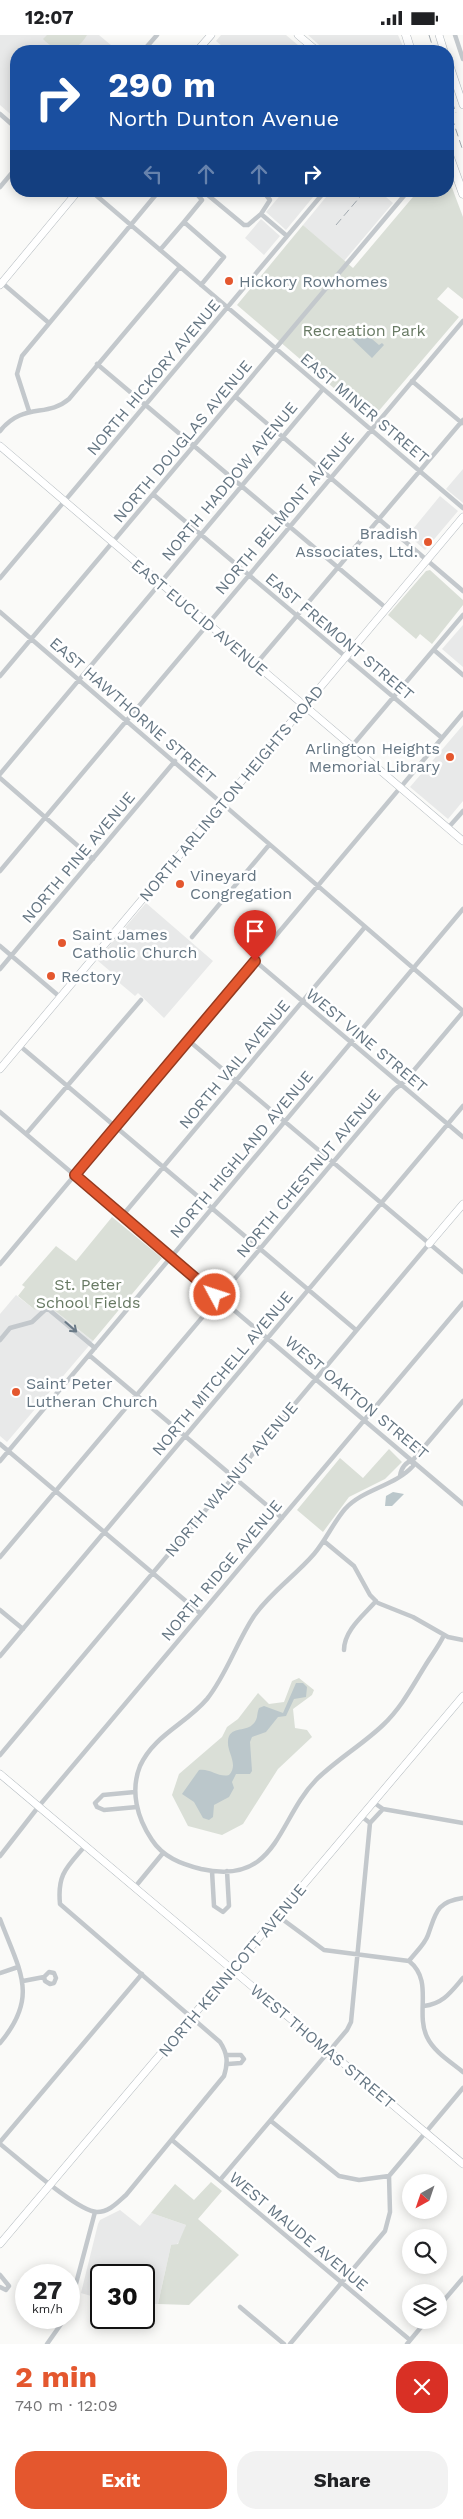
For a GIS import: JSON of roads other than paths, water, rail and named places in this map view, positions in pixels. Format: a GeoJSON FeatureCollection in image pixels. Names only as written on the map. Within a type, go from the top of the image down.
{"type":"FeatureCollection","features":[{"type":"Feature","properties":{"kind":"main road"},"geometry":{"type":"LineString","coordinates":[[454,174],[463,194]]}},
{"type":"Feature","properties":{"kind":"street"},"geometry":{"type":"LineString","coordinates":[[148,45],[157,35]]}},
{"type":"Feature","properties":{"kind":"street"},"geometry":{"type":"LineString","coordinates":[[202,45],[211,35]]}},
{"type":"Feature","properties":{"kind":"street"},"geometry":{"type":"LineString","coordinates":[[298,35],[309,45]]}},
{"type":"Feature","properties":{"kind":"street"},"geometry":{"type":"LineString","coordinates":[[455,35],[463,59]]}},
{"type":"Feature","properties":{"kind":"street"},"geometry":{"type":"LineString","coordinates":[[454,78],[463,105]]}},
{"type":"Feature","properties":{"kind":"street"},"geometry":{"type":"LineString","coordinates":[[0,114],[10,123]]}},
{"type":"Feature","properties":{"kind":"street"},"geometry":{"type":"LineString","coordinates":[[0,187],[10,175]]}},
{"type":"Feature","properties":{"kind":"street"},"geometry":{"type":"LineString","coordinates":[[49,323],[1,283],[73,197]]}},
{"type":"Feature","properties":{"kind":"street","name":"EAST MINER STREET"},"geometry":{"type":"LineString","coordinates":[[98,197],[463,509]]}},
{"type":"Feature","properties":{"kind":"street"},"geometry":{"type":"LineString","coordinates":[[29,411],[18,380],[19,363],[26,351],[154,197]]}},
{"type":"Feature","properties":{"kind":"street"},"geometry":{"type":"LineString","coordinates":[[160,250],[202,200],[199,197]]}},
{"type":"Feature","properties":{"kind":"street"},"geometry":{"type":"LineString","coordinates":[[209,197],[244,225],[251,224],[261,214],[270,200],[268,197]]}},
{"type":"Feature","properties":{"kind":"street","name":"NORTH HICKORY AVENUE"},"geometry":{"type":"LineString","coordinates":[[0,578],[320,197]]}},
{"type":"Feature","properties":{"kind":"street","name":"NORTH DOUGLAS AVENUE"},"geometry":{"type":"LineString","coordinates":[[0,676],[403,197]]}},
{"type":"Feature","properties":{"kind":"street"},"geometry":{"type":"LineString","coordinates":[[261,214],[287,236]]}},
{"type":"Feature","properties":{"kind":"street"},"geometry":{"type":"LineString","coordinates":[[184,222],[224,257],[201,285]]}},
{"type":"Feature","properties":{"kind":"street"},"geometry":{"type":"LineString","coordinates":[[0,431],[14,418],[29,411],[50,409],[64,402],[180,267]]}},
{"type":"Feature","properties":{"kind":"street","name":"NORTH BELMONT AVENUE"},"geometry":{"type":"LineString","coordinates":[[0,871],[463,321]]}},
{"type":"Feature","properties":{"kind":"street"},"geometry":{"type":"LineString","coordinates":[[97,364],[386,608]]}},
{"type":"Feature","properties":{"kind":"street"},"geometry":{"type":"LineString","coordinates":[[256,664],[462,422],[412,381]]}},
{"type":"Feature","properties":{"kind":"street","name":"NORTH HADDOW AVENUE"},"geometry":{"type":"LineString","coordinates":[[0,774],[323,389]]}},
{"type":"Feature","properties":{"kind":"street"},"geometry":{"type":"LineString","coordinates":[[236,397],[463,591]]}},
{"type":"Feature","properties":{"kind":"street","name":"EAST EUCLID AVENUE"},"geometry":{"type":"LineString","coordinates":[[0,446],[463,841]]}},
{"type":"Feature","properties":{"kind":"street","name":"EAST FREMONT STREET"},"geometry":{"type":"LineString","coordinates":[[154,495],[442,738]]}},
{"type":"Feature","properties":{"kind":"street","name":"NORTH ARLINGTON HEIGHTS ROAD"},"geometry":{"type":"LineString","coordinates":[[0,1069],[463,517]]}},
{"type":"Feature","properties":{"kind":"street","name":"EAST HAWTHORNE STREET"},"geometry":{"type":"LineString","coordinates":[[0,612],[463,1011]]}},
{"type":"Feature","properties":{"kind":"street"},"geometry":{"type":"LineString","coordinates":[[352,746],[463,615]]}},
{"type":"Feature","properties":{"kind":"street"},"geometry":{"type":"LineString","coordinates":[[434,650],[463,675]]}},
{"type":"Feature","properties":{"kind":"street"},"geometry":{"type":"LineString","coordinates":[[0,1264],[463,713]]}},
{"type":"Feature","properties":{"kind":"street","name":"NORTH PINE AVENUE"},"geometry":{"type":"LineString","coordinates":[[0,969],[175,761]]}},
{"type":"Feature","properties":{"kind":"street"},"geometry":{"type":"LineString","coordinates":[[0,778],[93,859]]}},
{"type":"Feature","properties":{"kind":"street"},"geometry":{"type":"LineString","coordinates":[[448,828],[463,811]]}},
{"type":"Feature","properties":{"kind":"street"},"geometry":{"type":"LineString","coordinates":[[192,937],[269,845]]}},
{"type":"Feature","properties":{"kind":"street","name":"NORTH HIGHLAND AVENUE"},"geometry":{"type":"LineString","coordinates":[[0,1461],[463,909]]}},
{"type":"Feature","properties":{"kind":"street","name":"NORTH VAIL AVENUE"},"geometry":{"type":"LineString","coordinates":[[122,1217],[365,927]]}},
{"type":"Feature","properties":{"kind":"street"},"geometry":{"type":"LineString","coordinates":[[0,946],[60,997]]}},
{"type":"Feature","properties":{"kind":"street","name":"WEST VINE STREET"},"geometry":{"type":"LineString","coordinates":[[255,961],[463,1137]]}},
{"type":"Feature","properties":{"kind":"street"},"geometry":{"type":"LineString","coordinates":[[26,1134],[141,1000]]}},
{"type":"Feature","properties":{"kind":"street","name":"NORTH CHESTNUT AVENUE"},"geometry":{"type":"LineString","coordinates":[[0,1557],[463,1011]]}},
{"type":"Feature","properties":{"kind":"street"},"geometry":{"type":"LineString","coordinates":[[188,1040],[463,1272]]}},
{"type":"Feature","properties":{"kind":"street"},"geometry":{"type":"LineString","coordinates":[[20,1046],[356,1330]]}},
{"type":"Feature","properties":{"kind":"street","name":"NORTH MITCHELL AVENUE"},"geometry":{"type":"LineString","coordinates":[[0,1656],[463,1106]]}},
{"type":"Feature","properties":{"kind":"street","name":"WEST OAKTON STREET"},"geometry":{"type":"LineString","coordinates":[[0,1112],[170,1258],[462,1501]]}},
{"type":"Feature","properties":{"kind":"street","name":"NORTH WALNUT AVENUE"},"geometry":{"type":"LineString","coordinates":[[0,1755],[463,1204]]}},
{"type":"Feature","properties":{"kind":"street","name":"NORTH RIDGE AVENUE"},"geometry":{"type":"LineString","coordinates":[[1,1853],[200,1613],[463,1303]]}},
{"type":"Feature","properties":{"kind":"street"},"geometry":{"type":"LineString","coordinates":[[0,1340],[10,1328],[32,1322],[46,1309],[50,1309],[95,1348]]}},
{"type":"Feature","properties":{"kind":"street"},"geometry":{"type":"LineString","coordinates":[[89,1355],[282,1517]]}},
{"type":"Feature","properties":{"kind":"street"},"geometry":{"type":"LineString","coordinates":[[444,1635],[394,1712],[377,1730],[313,1783],[282,1834],[268,1852],[252,1865],[227,1871],[212,1871],[185,1865],[163,1853],[148,1834],[137,1807],[135,1792],[140,1767],[154,1745],[207,1699],[221,1678],[259,1609],[325,1542],[349,1505],[400,1475],[408,1462],[413,1460],[463,1401]]}},
{"type":"Feature","properties":{"kind":"street"},"geometry":{"type":"LineString","coordinates":[[0,1444],[200,1613]]}},
{"type":"Feature","properties":{"kind":"street"},"geometry":{"type":"LineString","coordinates":[[325,1542],[354,1566],[370,1595],[376,1601],[385,1607],[413,1617],[444,1635],[463,1640]]}},
{"type":"Feature","properties":{"kind":"street"},"geometry":{"type":"LineString","coordinates":[[344,1650],[344,1641],[348,1633],[376,1601]]}},
{"type":"Feature","properties":{"kind":"street"},"geometry":{"type":"LineString","coordinates":[[0,1610],[23,1629]]}},
{"type":"Feature","properties":{"kind":"street","name":"NORTH KENNICOTT AVENUE"},"geometry":{"type":"LineString","coordinates":[[0,2244],[463,1696]]}},
{"type":"Feature","properties":{"kind":"street","name":"WEST THOMAS STREET"},"geometry":{"type":"LineString","coordinates":[[0,1774],[463,2164]]}},
{"type":"Feature","properties":{"kind":"street"},"geometry":{"type":"LineString","coordinates":[[135,1792],[103,1795],[96,1799],[96,1803],[97,1807],[104,1810],[137,1807]]}},
{"type":"Feature","properties":{"kind":"street"},"geometry":{"type":"LineString","coordinates":[[373,1802],[383,1809],[463,1823]]}},
{"type":"Feature","properties":{"kind":"street"},"geometry":{"type":"LineString","coordinates":[[220,2180],[347,2030],[351,2022],[370,1823],[383,1809]]}},
{"type":"Feature","properties":{"kind":"street"},"geometry":{"type":"LineString","coordinates":[[361,1816],[370,1823]]}},
{"type":"Feature","properties":{"kind":"street"},"geometry":{"type":"LineString","coordinates":[[86,1846],[62,1872],[58,1888],[60,1904],[142,1974],[192,2017],[220,2042],[227,2055],[228,2064],[224,2076],[119,2201],[109,2209],[95,2213],[79,2207],[0,2143],[142,1974]]}},
{"type":"Feature","properties":{"kind":"street"},"geometry":{"type":"LineString","coordinates":[[135,1887],[163,1853]]}},
{"type":"Feature","properties":{"kind":"street"},"geometry":{"type":"LineString","coordinates":[[212,1871],[214,1907],[223,1912],[229,1906],[227,1871]]}},
{"type":"Feature","properties":{"kind":"street"},"geometry":{"type":"LineString","coordinates":[[409,1961],[428,1937],[433,1919],[440,1907],[444,1903],[463,1898]]}},
{"type":"Feature","properties":{"kind":"street"},"geometry":{"type":"LineString","coordinates":[[278,1916],[324,1950],[409,1961],[421,1978],[424,2029],[430,2043],[463,2072]]}},
{"type":"Feature","properties":{"kind":"street"},"geometry":{"type":"LineString","coordinates":[[0,1919],[18,1967],[24,1996],[20,2014],[14,2027],[0,2043]]}},
{"type":"Feature","properties":{"kind":"street"},"geometry":{"type":"LineString","coordinates":[[0,1973],[18,1967]]}},
{"type":"Feature","properties":{"kind":"street"},"geometry":{"type":"LineString","coordinates":[[22,1981],[44,1977]]}},
{"type":"Feature","properties":{"kind":"street"},"geometry":{"type":"LineString","coordinates":[[424,2006],[434,2005],[444,1999],[463,1978]]}},
{"type":"Feature","properties":{"kind":"street"},"geometry":{"type":"LineString","coordinates":[[227,2055],[241,2055],[244,2059],[241,2063],[228,2064]]}},
{"type":"Feature","properties":{"kind":"street"},"geometry":{"type":"LineString","coordinates":[[270,2121],[339,2176],[359,2180],[389,2175],[463,2087]]}},
{"type":"Feature","properties":{"kind":"street","name":"WEST MAUDE AVENUE"},"geometry":{"type":"LineString","coordinates":[[172,2140],[408,2342]]}},
{"type":"Feature","properties":{"kind":"street"},"geometry":{"type":"LineString","coordinates":[[290,2344],[385,2231],[390,2212],[389,2175]]}},
{"type":"Feature","properties":{"kind":"street"},"geometry":{"type":"LineString","coordinates":[[80,2269],[95,2213]]}},
{"type":"Feature","properties":{"kind":"street"},"geometry":{"type":"LineString","coordinates":[[0,2275],[10,2286],[6,2290],[0,2287]]}},
{"type":"Feature","properties":{"kind":"street"},"geometry":{"type":"LineString","coordinates":[[447,2297],[463,2278]]}},
{"type":"Feature","properties":{"kind":"street"},"geometry":{"type":"LineString","coordinates":[[240,2307],[284,2344]]}},
{"type":"Feature","properties":{"kind":"street"},"geometry":{"type":"LineString","coordinates":[[47,2344],[58,2329]]}},
{"type":"Feature","properties":{"kind":"street"},"geometry":{"type":"LineString","coordinates":[[408,2342],[419,2329]]}},
{"type":"Feature","properties":{"kind":"railway"},"geometry":{"type":"LineString","coordinates":[[429,35],[432,45]]}},
{"type":"Feature","properties":{"kind":"railway"},"geometry":{"type":"LineString","coordinates":[[454,107],[456,113]]}},
{"type":"Feature","properties":{"kind":"railway"},"geometry":{"type":"LineString","coordinates":[[454,124],[463,151]]}},
{"type":"Feature","properties":{"kind":"railway"},"geometry":{"type":"LineString","coordinates":[[336,225],[360,197]]}},
{"type":"Feature","properties":{"kind":"place","name":"Hickory Rowhomes"},"geometry":{"type":"Point","coordinates":[229,281]}},
{"type":"Feature","properties":{"kind":"place","name":"Bradish Associates, Ltd."},"geometry":{"type":"Point","coordinates":[428,542]}},
{"type":"Feature","properties":{"kind":"place","name":"Arlington Heights Memorial Library"},"geometry":{"type":"Point","coordinates":[450,757]}},
{"type":"Feature","properties":{"kind":"place","name":"Vineyard Congregation"},"geometry":{"type":"Point","coordinates":[180,884]}},
{"type":"Feature","properties":{"kind":"place","name":"Saint James Catholic Church"},"geometry":{"type":"Point","coordinates":[62,943]}},
{"type":"Feature","properties":{"kind":"place","name":"Rectory"},"geometry":{"type":"Point","coordinates":[51,976]}},
{"type":"Feature","properties":{"kind":"place","name":"Saint Peter Lutheran Church"},"geometry":{"type":"Point","coordinates":[16,1392]}},
{"type":"Feature","properties":{"kind":"park label","name":"Recreation Park"},"geometry":{"type":"Point","coordinates":[364,330]}},
{"type":"Feature","properties":{"kind":"park label","name":"St. Peter School Fields"},"geometry":{"type":"Point","coordinates":[88,1293]}}]}
